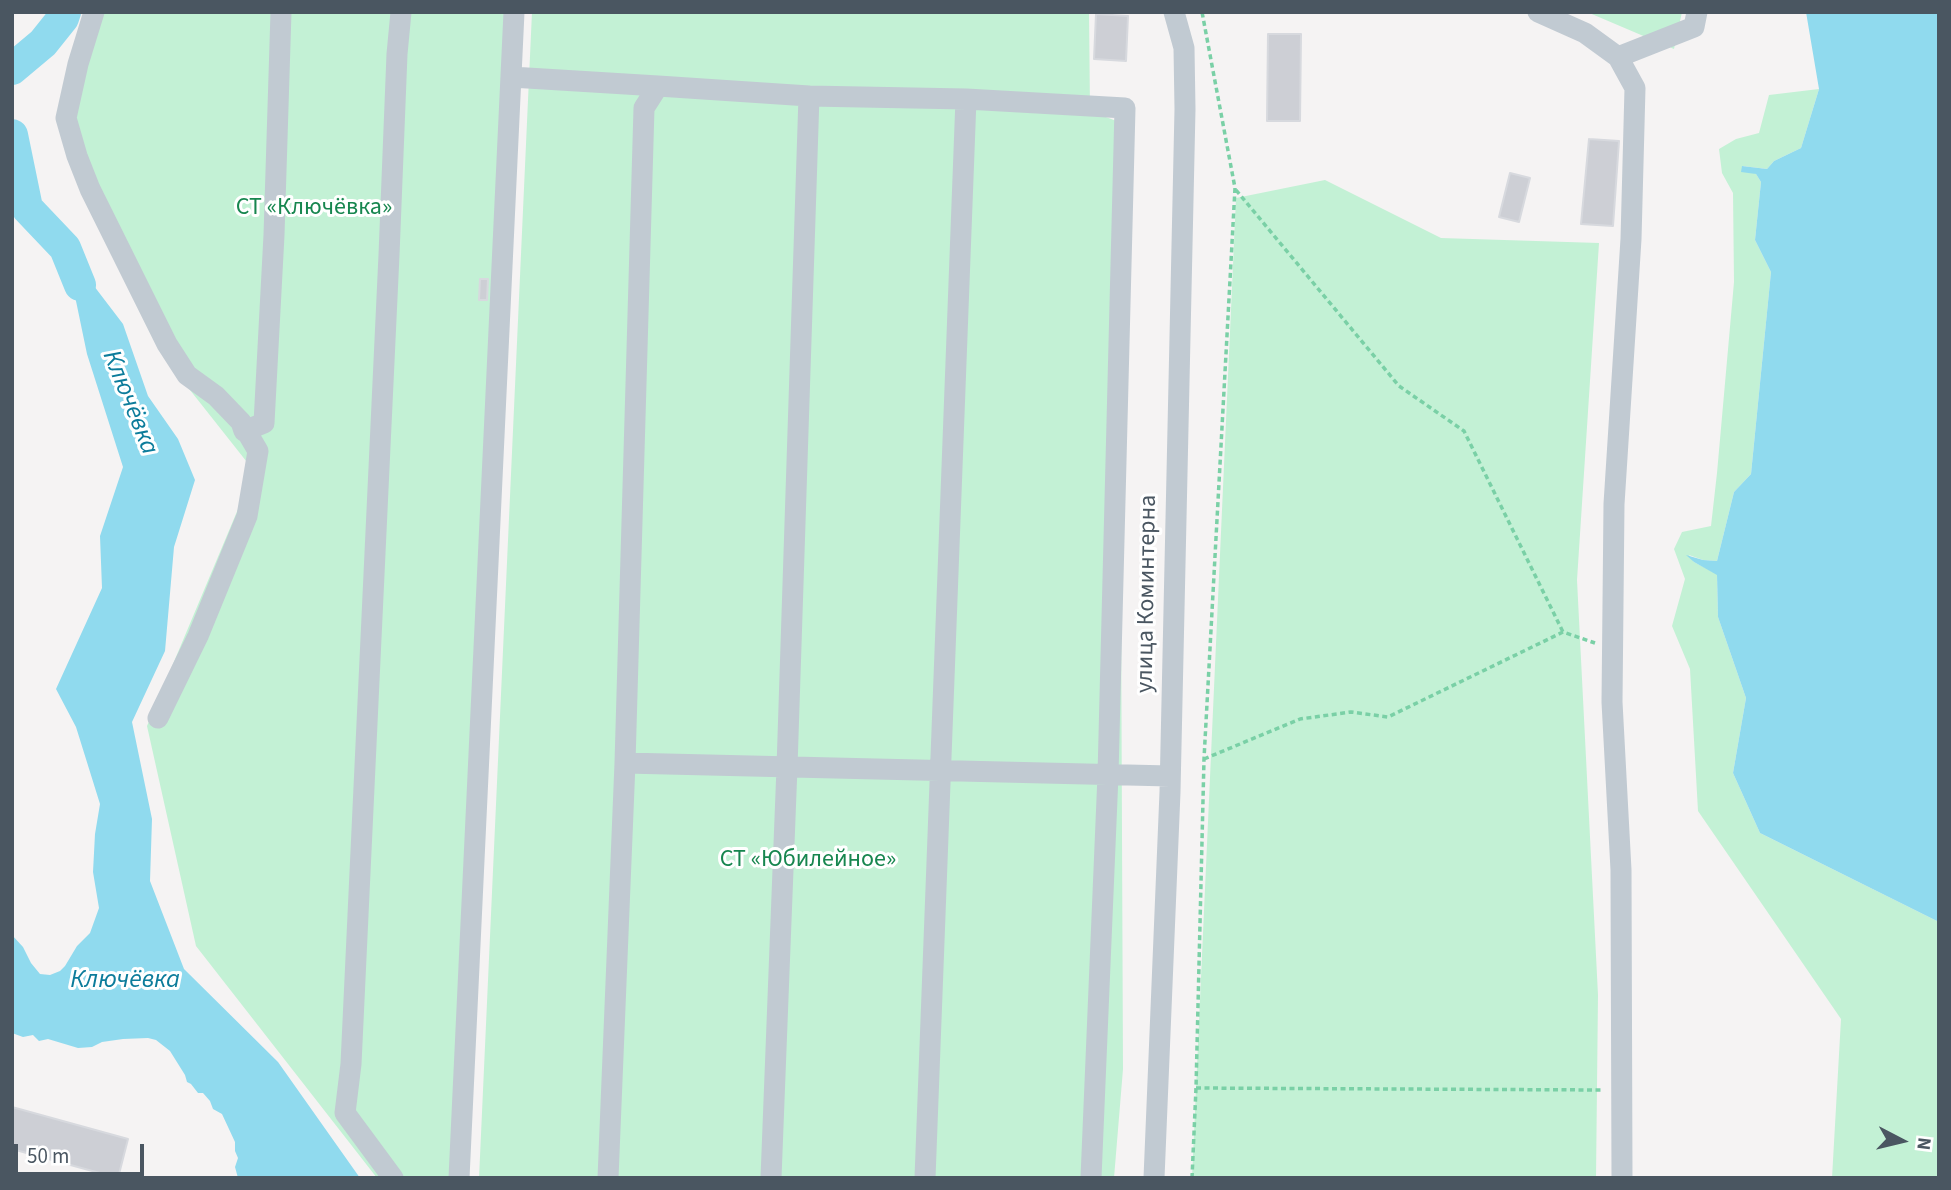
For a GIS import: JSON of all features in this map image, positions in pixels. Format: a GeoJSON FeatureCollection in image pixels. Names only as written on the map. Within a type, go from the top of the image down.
{"type":"FeatureCollection","features":[{"type":"Feature","properties":{"kind":"street"},"geometry":{"type":"LineString","coordinates":[[94,12],[78,64],[66,118],[76,156],[167,344],[187,375],[216,396],[243,426],[258,451],[247,516],[198,636],[158,718]]}},
{"type":"Feature","properties":{"kind":"street"},"geometry":{"type":"LineString","coordinates":[[243,426],[264,423],[274,235],[281,12]]}},
{"type":"Feature","properties":{"kind":"street"},"geometry":{"type":"LineString","coordinates":[[393,1178],[345,1114],[351,1064],[401,12]]}},
{"type":"Feature","properties":{"kind":"street"},"geometry":{"type":"LineString","coordinates":[[459,1178],[514,12]]}},
{"type":"Feature","properties":{"kind":"street","name":"улица Коминтерна"},"geometry":{"type":"LineString","coordinates":[[1154,1178],[1170,776],[1185,109],[1184,48],[1174,12]]}},
{"type":"Feature","properties":{"kind":"street"},"geometry":{"type":"LineString","coordinates":[[1538,12],[1585,33],[1619,57],[1635,89],[1631,239],[1614,504],[1612,649],[1620,870],[1622,1178]]}},
{"type":"Feature","properties":{"kind":"street"},"geometry":{"type":"LineString","coordinates":[[1619,57],[1694,27],[1697,12]]}},
{"type":"Feature","properties":{"kind":"street"},"geometry":{"type":"LineString","coordinates":[[511,77],[808,96],[966,99],[1125,108],[1108,775],[1091,1178]]}},
{"type":"Feature","properties":{"kind":"street"},"geometry":{"type":"LineString","coordinates":[[608,1178],[625,763],[644,108],[658,86]]}},
{"type":"Feature","properties":{"kind":"street"},"geometry":{"type":"LineString","coordinates":[[771,1178],[808,96]]}},
{"type":"Feature","properties":{"kind":"street"},"geometry":{"type":"LineString","coordinates":[[925,1178],[966,99]]}},
{"type":"Feature","properties":{"kind":"street"},"geometry":{"type":"LineString","coordinates":[[625,763],[1170,776]]}},
{"type":"Feature","properties":{"kind":"path"},"geometry":{"type":"LineString","coordinates":[[1192,1178],[1204,759],[1235,188],[1202,12]]}},
{"type":"Feature","properties":{"kind":"path"},"geometry":{"type":"LineString","coordinates":[[1235,188],[1399,386],[1464,431],[1563,632],[1612,649]]}},
{"type":"Feature","properties":{"kind":"path"},"geometry":{"type":"LineString","coordinates":[[1204,759],[1300,719],[1351,712],[1388,717],[1563,632]]}},
{"type":"Feature","properties":{"kind":"path"},"geometry":{"type":"LineString","coordinates":[[1196,1088],[1622,1091]]}},
{"type":"Feature","properties":{"kind":"green space","name":"СТ «Ключёвка»"},"geometry":{"type":"Polygon","coordinates":[[[104,12],[519,12],[468,1178],[377,1178],[196,946],[147,726],[254,471],[171,366],[60,134],[104,12]]]}},
{"type":"Feature","properties":{"kind":"green space","name":"СТ «Юбилейное»"},"geometry":{"type":"Polygon","coordinates":[[[532,12],[1089,12],[1090,111],[1119,122],[1123,1069],[1114,1178],[479,1178],[532,12]]]}},
{"type":"Feature","properties":{"kind":"green space"},"geometry":{"type":"Polygon","coordinates":[[[1587,12],[1682,12],[1674,49],[1587,12]]]}},
{"type":"Feature","properties":{"kind":"green space"},"geometry":{"type":"Polygon","coordinates":[[[1819,89],[1801,148],[1774,161],[1767,169],[1742,166],[1756,174],[1761,182],[1755,240],[1771,272],[1751,474],[1734,492],[1717,561],[1689,555],[1694,562],[1717,574],[1718,617],[1746,698],[1733,773],[1760,833],[1939,922],[1939,1178],[1832,1178],[1841,1019],[1698,811],[1690,669],[1672,626],[1685,579],[1674,549],[1682,532],[1711,526],[1717,473],[1734,282],[1733,193],[1722,173],[1719,149],[1736,139],[1759,133],[1769,95],[1819,89]]]}},
{"type":"Feature","properties":{"kind":"green space"},"geometry":{"type":"Polygon","coordinates":[[[1325,180],[1441,238],[1599,243],[1577,580],[1598,995],[1596,1178],[1192,1178],[1236,198],[1325,180]]]}},
{"type":"Feature","properties":{"kind":"water"},"geometry":{"type":"Polygon","coordinates":[[[1806,12],[1939,12],[1939,922],[1760,833],[1733,773],[1746,698],[1718,617],[1717,575],[1686,555],[1717,561],[1734,492],[1751,474],[1771,272],[1755,240],[1761,182],[1756,174],[1741,172],[1742,166],[1767,169],[1774,161],[1801,148],[1819,89],[1806,12]]]}},
{"type":"Feature","properties":{"kind":"water","name":"Ключёвка"},"geometry":{"type":"Polygon","coordinates":[[[65,248],[123,324],[148,396],[178,439],[195,480],[174,547],[165,651],[132,722],[152,819],[150,881],[184,969],[278,1062],[360,1178],[238,1178],[235,1142],[222,1114],[213,1109],[203,1093],[198,1093],[187,1082],[170,1051],[156,1040],[123,1039],[78,1048],[48,1039],[39,1041],[33,1035],[23,1037],[12,1033],[12,935],[40,974],[50,975],[65,966],[77,946],[90,933],[99,908],[93,872],[100,804],[76,727],[56,689],[102,588],[100,536],[123,467],[87,354],[65,248]]]}},
{"type":"Feature","properties":{"kind":"building"},"geometry":{"type":"Polygon","coordinates":[[[1096,14],[1128,16],[1126,61],[1094,59],[1096,14]]]}},
{"type":"Feature","properties":{"kind":"building"},"geometry":{"type":"Polygon","coordinates":[[[1268,34],[1301,34],[1300,121],[1267,121],[1268,34]]]}},
{"type":"Feature","properties":{"kind":"building"},"geometry":{"type":"Polygon","coordinates":[[[1589,139],[1619,141],[1613,226],[1581,224],[1589,139]]]}},
{"type":"Feature","properties":{"kind":"building"},"geometry":{"type":"Polygon","coordinates":[[[1510,173],[1530,178],[1519,222],[1499,217],[1510,173]]]}},
{"type":"Feature","properties":{"kind":"building"},"geometry":{"type":"Polygon","coordinates":[[[480,279],[488,279],[487,300],[479,300],[480,279]]]}},
{"type":"Feature","properties":{"kind":"building"},"geometry":{"type":"Polygon","coordinates":[[[12,1107],[128,1139],[118,1178],[12,1149],[12,1107]]]}},
{"type":"Feature","properties":{"kind":"waterway","name":"Ключёвка"},"geometry":{"type":"LineString","coordinates":[[12,69],[43,43],[65,12]]}},
{"type":"Feature","properties":{"kind":"waterway","name":"Ключёвка"},"geometry":{"type":"LineString","coordinates":[[12,135],[27,208],[65,248],[80,285]]}}]}
